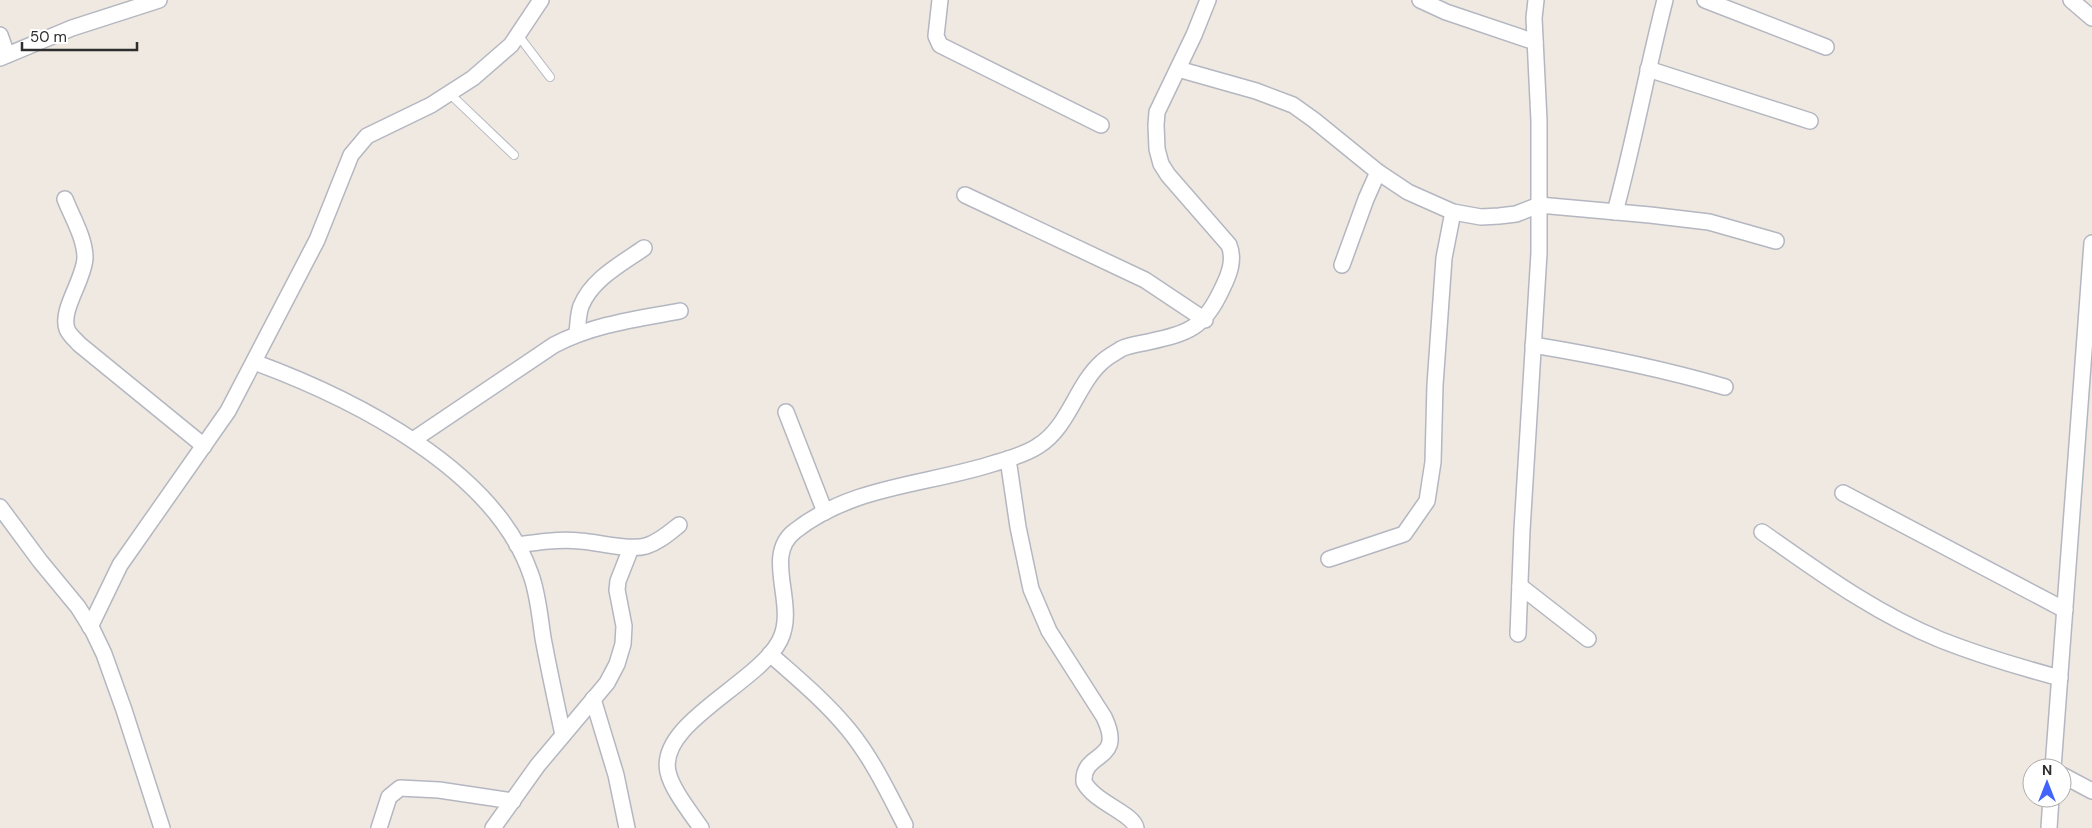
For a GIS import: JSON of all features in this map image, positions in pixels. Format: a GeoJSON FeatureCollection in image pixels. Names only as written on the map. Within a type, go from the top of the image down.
{"type":"FeatureCollection","features":[{"type":"Feature","properties":{"kind":"street"},"geometry":{"type":"LineString","coordinates":[[0,36],[4,56],[90,22],[160,0]]}},
{"type":"Feature","properties":{"kind":"street"},"geometry":{"type":"LineString","coordinates":[[90,626],[120,566],[228,411],[317,240],[351,155],[367,136],[431,105],[473,78],[511,45],[541,0]]}},
{"type":"Feature","properties":{"kind":"street"},"geometry":{"type":"LineString","coordinates":[[940,0],[936,36],[940,45],[1101,125]]}},
{"type":"Feature","properties":{"kind":"street"},"geometry":{"type":"LineString","coordinates":[[701,828],[668,774],[666,759],[672,743],[687,725],[742,682],[770,654],[781,639],[786,608],[779,559],[785,539],[796,529],[825,512],[856,498],[896,486],[972,471],[1039,446],[1060,425],[1082,386],[1102,362],[1125,347],[1187,331],[1205,320],[1227,280],[1232,253],[1229,245],[1181,191],[1161,164],[1156,125],[1158,112],[1208,0]]}},
{"type":"Feature","properties":{"kind":"street"},"geometry":{"type":"LineString","coordinates":[[1420,0],[1446,12],[1535,42]]}},
{"type":"Feature","properties":{"kind":"street"},"geometry":{"type":"LineString","coordinates":[[1518,634],[1539,253],[1539,121],[1535,42],[1536,0]]}},
{"type":"Feature","properties":{"kind":"street"},"geometry":{"type":"LineString","coordinates":[[1615,212],[1632,148],[1648,69],[1665,0]]}},
{"type":"Feature","properties":{"kind":"street"},"geometry":{"type":"LineString","coordinates":[[1705,0],[1826,47]]}},
{"type":"Feature","properties":{"kind":"street"},"geometry":{"type":"LineString","coordinates":[[2071,0],[2092,18]]}},
{"type":"Feature","properties":{"kind":"street"},"geometry":{"type":"LineString","coordinates":[[1178,69],[1256,91],[1293,105],[1378,172],[1408,192],[1453,212],[1481,217],[1499,216],[1516,214],[1539,206],[1615,212],[1709,222],[1776,241]]}},
{"type":"Feature","properties":{"kind":"street"},"geometry":{"type":"LineString","coordinates":[[1648,69],[1810,120]]}},
{"type":"Feature","properties":{"kind":"street"},"geometry":{"type":"LineString","coordinates":[[1342,265],[1378,172]]}},
{"type":"Feature","properties":{"kind":"street"},"geometry":{"type":"LineString","coordinates":[[965,194],[1145,280],[1205,320]]}},
{"type":"Feature","properties":{"kind":"street"},"geometry":{"type":"LineString","coordinates":[[65,199],[81,238],[85,256],[83,272],[67,312],[65,322],[68,331],[79,344],[204,446]]}},
{"type":"Feature","properties":{"kind":"street"},"geometry":{"type":"LineString","coordinates":[[1329,559],[1404,534],[1427,501],[1433,462],[1444,258],[1453,212]]}},
{"type":"Feature","properties":{"kind":"street"},"geometry":{"type":"LineString","coordinates":[[2054,758],[2065,610],[2086,404],[2092,243]]}},
{"type":"Feature","properties":{"kind":"street"},"geometry":{"type":"LineString","coordinates":[[577,333],[581,307],[590,290],[606,274],[644,248]]}},
{"type":"Feature","properties":{"kind":"street"},"geometry":{"type":"LineString","coordinates":[[413,440],[554,345],[577,333],[607,325],[680,311]]}},
{"type":"Feature","properties":{"kind":"street"},"geometry":{"type":"LineString","coordinates":[[1533,345],[1609,357],[1668,370],[1725,387]]}},
{"type":"Feature","properties":{"kind":"street"},"geometry":{"type":"LineString","coordinates":[[254,362],[298,379],[347,402],[413,440],[475,490],[500,516],[532,575],[563,735]]}},
{"type":"Feature","properties":{"kind":"street"},"geometry":{"type":"LineString","coordinates":[[786,412],[825,512]]}},
{"type":"Feature","properties":{"kind":"street"},"geometry":{"type":"LineString","coordinates":[[1008,459],[1018,527],[1031,589],[1049,631],[1104,717],[1110,730],[1112,739],[1107,750],[1086,769],[1084,782],[1095,797],[1132,819],[1136,828]]}},
{"type":"Feature","properties":{"kind":"street"},"geometry":{"type":"LineString","coordinates":[[1842,492],[2065,610]]}},
{"type":"Feature","properties":{"kind":"street"},"geometry":{"type":"LineString","coordinates":[[0,507],[40,561],[78,607],[90,626],[108,664],[162,828]]}},
{"type":"Feature","properties":{"kind":"street"},"geometry":{"type":"LineString","coordinates":[[517,545],[578,540],[631,548],[645,546],[661,539],[679,525]]}},
{"type":"Feature","properties":{"kind":"street"},"geometry":{"type":"LineString","coordinates":[[1762,532],[1818,572],[1889,615],[1939,639],[1998,661],[2060,678]]}},
{"type":"Feature","properties":{"kind":"street"},"geometry":{"type":"LineString","coordinates":[[493,828],[538,765],[607,683],[617,664],[623,644],[624,626],[617,590],[618,581],[631,548]]}},
{"type":"Feature","properties":{"kind":"street"},"geometry":{"type":"LineString","coordinates":[[1520,586],[1588,639]]}},
{"type":"Feature","properties":{"kind":"street"},"geometry":{"type":"LineString","coordinates":[[770,654],[807,686],[848,729],[876,770],[905,825]]}},
{"type":"Feature","properties":{"kind":"street"},"geometry":{"type":"LineString","coordinates":[[593,699],[614,765],[627,828]]}},
{"type":"Feature","properties":{"kind":"street"},"geometry":{"type":"LineString","coordinates":[[2072,781],[2092,792]]}},
{"type":"Feature","properties":{"kind":"street"},"geometry":{"type":"LineString","coordinates":[[379,828],[389,797],[400,788],[439,790],[513,801]]}},
{"type":"Feature","properties":{"kind":"street"},"geometry":{"type":"LineString","coordinates":[[2049,828],[2050,808]]}},
{"type":"Feature","properties":{"kind":"lane"},"geometry":{"type":"LineString","coordinates":[[518,35],[550,77]]}},
{"type":"Feature","properties":{"kind":"lane"},"geometry":{"type":"LineString","coordinates":[[449,93],[514,155]]}}]}
